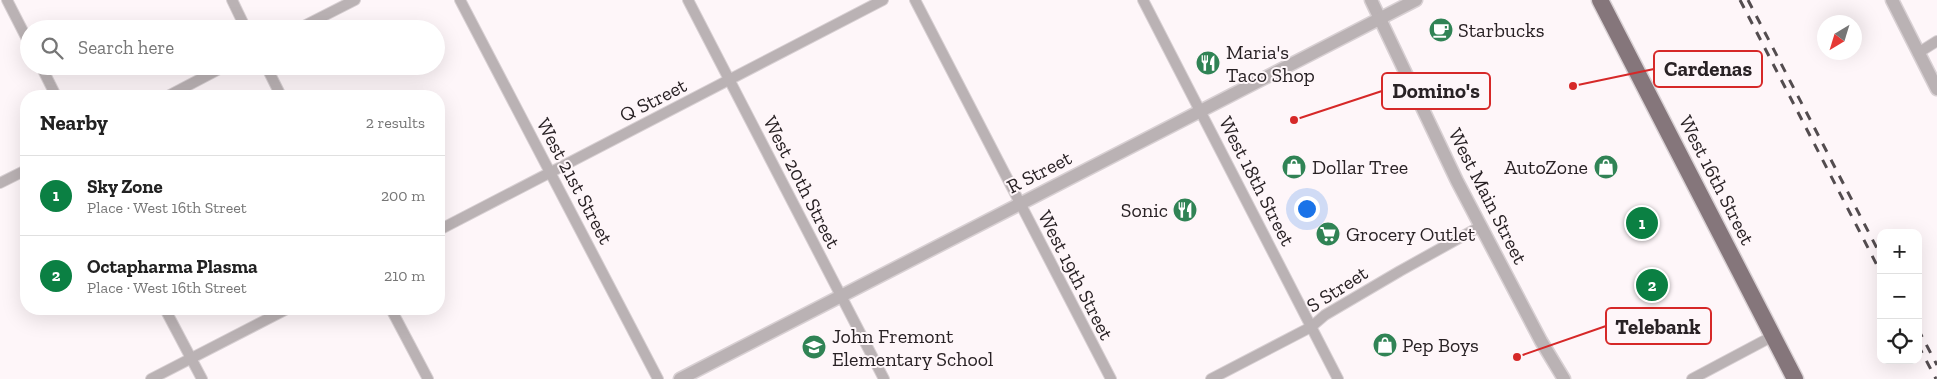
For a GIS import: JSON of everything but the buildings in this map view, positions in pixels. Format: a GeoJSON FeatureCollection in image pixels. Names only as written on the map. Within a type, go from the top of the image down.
{"type":"FeatureCollection","features":[{"type":"Feature","properties":{"kind":"main road","name":"West 16th Street"},"geometry":{"type":"LineString","coordinates":[[1600,0],[1796,379]]}},
{"type":"Feature","properties":{"kind":"street"},"geometry":{"type":"LineString","coordinates":[[7,0],[20,25]]}},
{"type":"Feature","properties":{"kind":"street"},"geometry":{"type":"LineString","coordinates":[[232,0],[242,20]]}},
{"type":"Feature","properties":{"kind":"street"},"geometry":{"type":"LineString","coordinates":[[316,20],[355,0]]}},
{"type":"Feature","properties":{"kind":"street","name":"West 21st Street"},"geometry":{"type":"LineString","coordinates":[[460,0],[658,379]]}},
{"type":"Feature","properties":{"kind":"street","name":"West 20th Street"},"geometry":{"type":"LineString","coordinates":[[688,0],[884,379]]}},
{"type":"Feature","properties":{"kind":"street","name":"Q Street"},"geometry":{"type":"LineString","coordinates":[[445,227],[883,0]]}},
{"type":"Feature","properties":{"kind":"street","name":"West 19th Street"},"geometry":{"type":"LineString","coordinates":[[915,0],[1111,379]]}},
{"type":"Feature","properties":{"kind":"street","name":"West 18th Street"},"geometry":{"type":"LineString","coordinates":[[1143,0],[1338,379]]}},
{"type":"Feature","properties":{"kind":"street","name":"West Main Street"},"geometry":{"type":"LineString","coordinates":[[1371,0],[1457,181],[1542,342],[1564,379]]}},
{"type":"Feature","properties":{"kind":"street","name":"R Street"},"geometry":{"type":"LineString","coordinates":[[680,379],[1416,0]]}},
{"type":"Feature","properties":{"kind":"street"},"geometry":{"type":"LineString","coordinates":[[1892,0],[1937,89]]}},
{"type":"Feature","properties":{"kind":"street"},"geometry":{"type":"LineString","coordinates":[[1918,53],[1937,41]]}},
{"type":"Feature","properties":{"kind":"street"},"geometry":{"type":"LineString","coordinates":[[46,75],[53,90]]}},
{"type":"Feature","properties":{"kind":"street"},"geometry":{"type":"LineString","coordinates":[[180,90],[209,75]]}},
{"type":"Feature","properties":{"kind":"street"},"geometry":{"type":"LineString","coordinates":[[270,75],[278,90]]}},
{"type":"Feature","properties":{"kind":"street"},"geometry":{"type":"LineString","coordinates":[[0,183],[20,173]]}},
{"type":"Feature","properties":{"kind":"street","name":"S Street"},"geometry":{"type":"LineString","coordinates":[[1211,379],[1311,327],[1325,315],[1481,226]]}},
{"type":"Feature","properties":{"kind":"street"},"geometry":{"type":"LineString","coordinates":[[169,315],[202,379]]}},
{"type":"Feature","properties":{"kind":"street"},"geometry":{"type":"LineString","coordinates":[[151,379],[275,315]]}},
{"type":"Feature","properties":{"kind":"street"},"geometry":{"type":"LineString","coordinates":[[394,315],[428,379]]}},
{"type":"Feature","properties":{"kind":"street"},"geometry":{"type":"LineString","coordinates":[[1692,379],[1773,336]]}},
{"type":"Feature","properties":{"kind":"railway"},"geometry":{"type":"LineString","coordinates":[[1740,0],[1877,265]]}},
{"type":"Feature","properties":{"kind":"railway"},"geometry":{"type":"LineString","coordinates":[[1748,0],[1877,248]]}},
{"type":"Feature","properties":{"kind":"railway"},"geometry":{"type":"LineString","coordinates":[[1922,337],[1937,365]]}},
{"type":"Feature","properties":{"kind":"railway"},"geometry":{"type":"LineString","coordinates":[[1922,353],[1936,379]]}},
{"type":"Feature","properties":{"kind":"place","name":"Starbucks"},"geometry":{"type":"Point","coordinates":[1441,30]}},
{"type":"Feature","properties":{"kind":"place","name":"Maria's Taco Shop"},"geometry":{"type":"Point","coordinates":[1208,63]}},
{"type":"Feature","properties":{"kind":"place","name":"Cardenas"},"geometry":{"type":"Point","coordinates":[1573,86]}},
{"type":"Feature","properties":{"kind":"place","name":"Domino's"},"geometry":{"type":"Point","coordinates":[1294,120]}},
{"type":"Feature","properties":{"kind":"place","name":"Dollar Tree"},"geometry":{"type":"Point","coordinates":[1294,167]}},
{"type":"Feature","properties":{"kind":"place","name":"AutoZone"},"geometry":{"type":"Point","coordinates":[1606,167]}},
{"type":"Feature","properties":{"kind":"place","name":"Sonic"},"geometry":{"type":"Point","coordinates":[1185,210]}},
{"type":"Feature","properties":{"kind":"place","name":"Sky Zone"},"geometry":{"type":"Point","coordinates":[1642,223]}},
{"type":"Feature","properties":{"kind":"place","name":"Grocery Outlet"},"geometry":{"type":"Point","coordinates":[1328,234]}},
{"type":"Feature","properties":{"kind":"place","name":"Octapharma Plasma"},"geometry":{"type":"Point","coordinates":[1652,285]}},
{"type":"Feature","properties":{"kind":"place","name":"Pep Boys"},"geometry":{"type":"Point","coordinates":[1385,345]}},
{"type":"Feature","properties":{"kind":"place","name":"John Fremont Elementary School"},"geometry":{"type":"Point","coordinates":[814,347]}},
{"type":"Feature","properties":{"kind":"place","name":"Telebank"},"geometry":{"type":"Point","coordinates":[1517,357]}}]}
